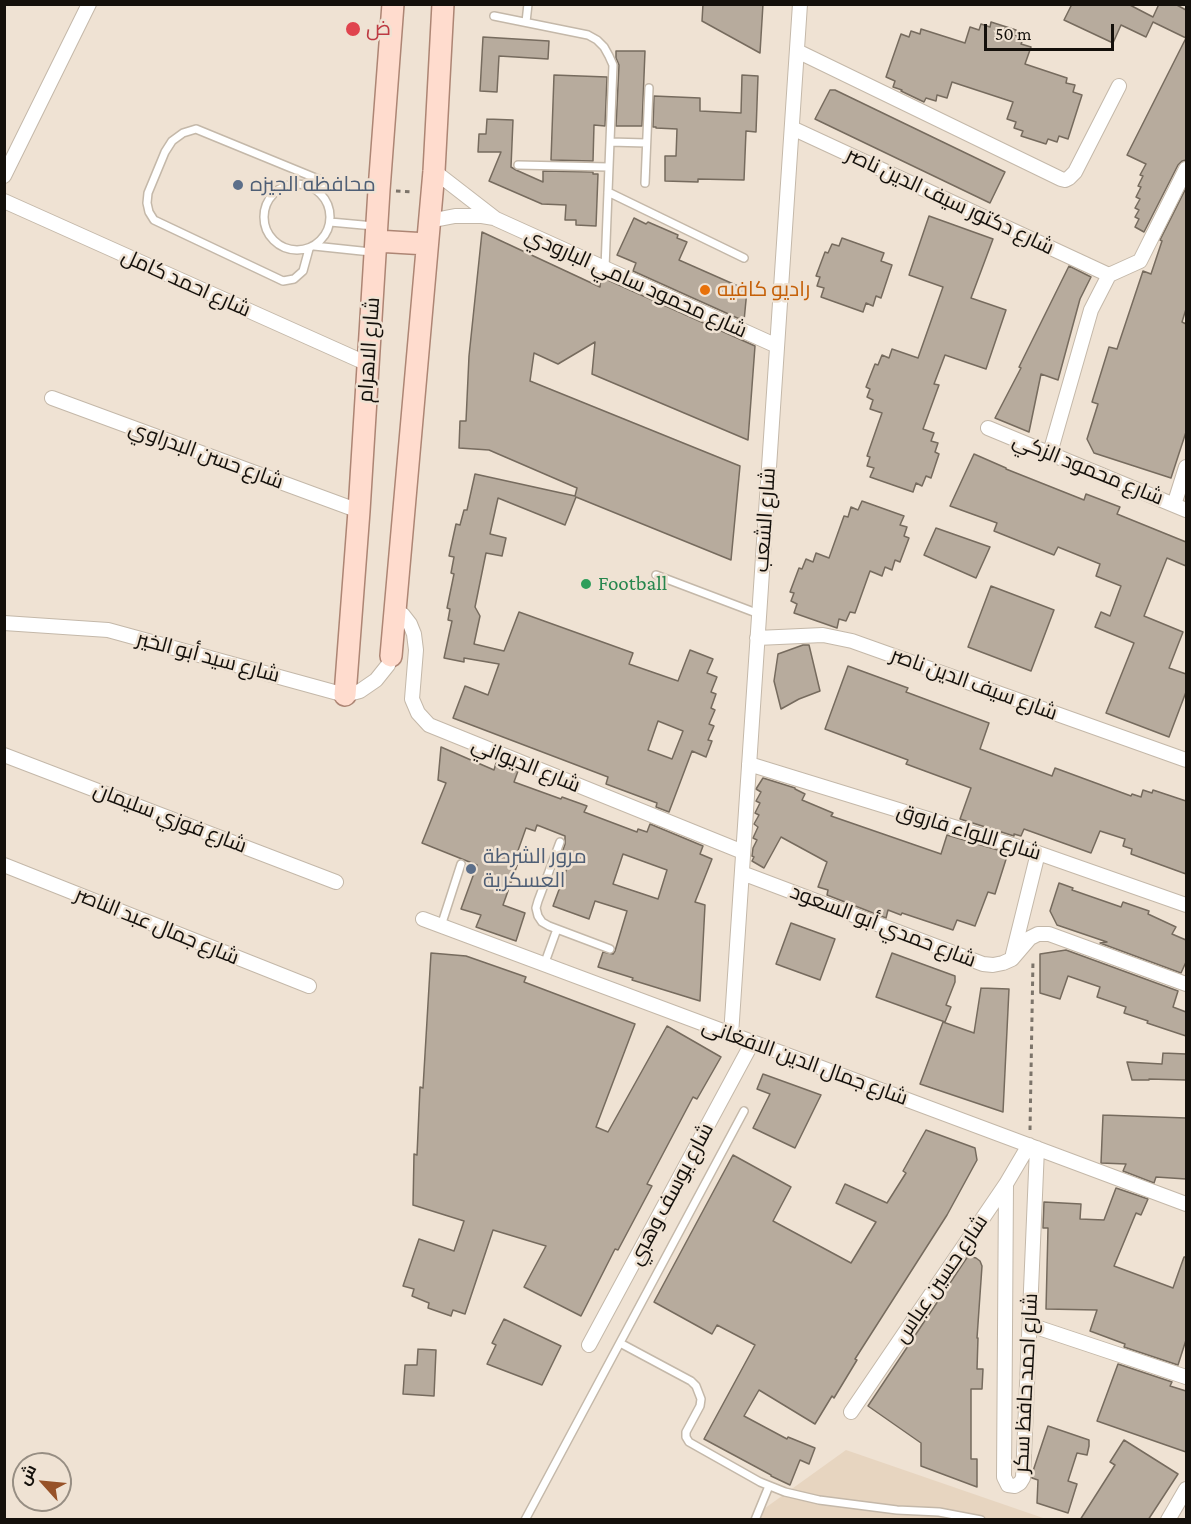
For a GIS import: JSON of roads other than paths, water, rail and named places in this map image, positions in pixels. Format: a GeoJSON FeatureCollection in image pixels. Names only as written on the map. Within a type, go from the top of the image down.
{"type":"FeatureCollection","features":[{"type":"Feature","properties":{"kind":"main road","name":"شارع الاهرام"},"geometry":{"type":"LineString","coordinates":[[345,695],[393,4]]}},
{"type":"Feature","properties":{"kind":"main road"},"geometry":{"type":"LineString","coordinates":[[391,656],[434,171],[443,4]]}},
{"type":"Feature","properties":{"kind":"main road"},"geometry":{"type":"LineString","coordinates":[[376,240],[427,243]]}},
{"type":"Feature","properties":{"kind":"street"},"geometry":{"type":"LineString","coordinates":[[4,176],[89,4]]}},
{"type":"Feature","properties":{"kind":"street","name":"شارع الشعب"},"geometry":{"type":"LineString","coordinates":[[731,1035],[800,4]]}},
{"type":"Feature","properties":{"kind":"street"},"geometry":{"type":"LineString","coordinates":[[797,51],[1065,180],[1076,172],[1119,86]]}},
{"type":"Feature","properties":{"kind":"street","name":"شارع دكتور سيف الدين ناصر"},"geometry":{"type":"LineString","coordinates":[[792,128],[1109,275]]}},
{"type":"Feature","properties":{"kind":"street"},"geometry":{"type":"LineString","coordinates":[[1050,453],[1091,310],[1109,275],[1140,261],[1186,169]]}},
{"type":"Feature","properties":{"kind":"street","name":"شارع محمود سامي البارودي"},"geometry":{"type":"LineString","coordinates":[[434,171],[496,219]]}},
{"type":"Feature","properties":{"kind":"street","name":"شارع احمد كامل"},"geometry":{"type":"LineString","coordinates":[[4,201],[368,364]]}},
{"type":"Feature","properties":{"kind":"street","name":"شارع محمود سامي البارودي"},"geometry":{"type":"LineString","coordinates":[[429,221],[455,216],[482,216],[496,219],[777,346]]}},
{"type":"Feature","properties":{"kind":"street","name":"شارع حسن البدراوي"},"geometry":{"type":"LineString","coordinates":[[52,398],[359,511]]}},
{"type":"Feature","properties":{"kind":"street","name":"شارع محمود الزكي"},"geometry":{"type":"LineString","coordinates":[[988,428],[1180,507]]}},
{"type":"Feature","properties":{"kind":"street"},"geometry":{"type":"LineString","coordinates":[[1180,507],[1186,467]]}},
{"type":"Feature","properties":{"kind":"street","name":"شارع الديواني"},"geometry":{"type":"LineString","coordinates":[[395,610],[403,615],[414,634],[416,650],[412,699],[418,714],[429,725],[743,852]]}},
{"type":"Feature","properties":{"kind":"street","name":"شارع سيد أبو الخير"},"geometry":{"type":"LineString","coordinates":[[4,623],[108,630],[345,695]]}},
{"type":"Feature","properties":{"kind":"street","name":"شارع سيف الدين ناصر"},"geometry":{"type":"LineString","coordinates":[[757,639],[823,635],[852,641],[1186,760]]}},
{"type":"Feature","properties":{"kind":"street"},"geometry":{"type":"LineString","coordinates":[[345,695],[360,691],[376,680],[388,665],[391,656]]}},
{"type":"Feature","properties":{"kind":"street","name":"شارع فوزي سليمان"},"geometry":{"type":"LineString","coordinates":[[4,755],[336,882]]}},
{"type":"Feature","properties":{"kind":"street","name":"شارع اللواء فاروق"},"geometry":{"type":"LineString","coordinates":[[749,764],[1038,853],[1186,904]]}},
{"type":"Feature","properties":{"kind":"street"},"geometry":{"type":"LineString","coordinates":[[1012,959],[1038,853]]}},
{"type":"Feature","properties":{"kind":"street","name":"شارع جمال عبد الناصر"},"geometry":{"type":"LineString","coordinates":[[4,865],[309,986]]}},
{"type":"Feature","properties":{"kind":"street","name":"شارع حمدي أبو السعود"},"geometry":{"type":"LineString","coordinates":[[742,873],[983,964],[993,965],[1012,959]]}},
{"type":"Feature","properties":{"kind":"street","name":"شارع جمال الدين الافغانى"},"geometry":{"type":"LineString","coordinates":[[423,919],[1186,1204]]}},
{"type":"Feature","properties":{"kind":"street"},"geometry":{"type":"LineString","coordinates":[[1012,959],[1023,944],[1038,934],[1049,934],[1186,984]]}},
{"type":"Feature","properties":{"kind":"street","name":"شارع يوسف وهبي"},"geometry":{"type":"LineString","coordinates":[[589,1345],[752,1043]]}},
{"type":"Feature","properties":{"kind":"street","name":"شارع حسين عباس"},"geometry":{"type":"LineString","coordinates":[[851,1412],[1033,1147]]}},
{"type":"Feature","properties":{"kind":"street","name":"شارع احمد حافظ سكر"},"geometry":{"type":"LineString","coordinates":[[1006,1184],[1004,1477],[1011,1486],[1018,1485],[1023,1478],[1030,1325],[1033,1147]]}},
{"type":"Feature","properties":{"kind":"street"},"geometry":{"type":"LineString","coordinates":[[1030,1325],[1186,1377]]}},
{"type":"Feature","properties":{"kind":"street"},"geometry":{"type":"LineString","coordinates":[[1167,1520],[1186,1489]]}},
{"type":"Feature","properties":{"kind":"lane"},"geometry":{"type":"LineString","coordinates":[[526,22],[528,4]]}},
{"type":"Feature","properties":{"kind":"lane"},"geometry":{"type":"LineString","coordinates":[[494,16],[588,35],[604,47],[613,65],[605,269]]}},
{"type":"Feature","properties":{"kind":"lane"},"geometry":{"type":"LineString","coordinates":[[645,183],[649,88]]}},
{"type":"Feature","properties":{"kind":"lane"},"geometry":{"type":"LineString","coordinates":[[321,194],[322,186],[318,179],[196,129],[183,132],[172,141],[148,193],[147,203],[154,220],[283,281],[294,279],[303,271],[311,247],[325,236],[330,222],[329,207],[321,194],[304,185],[286,186],[271,197],[264,215],[268,233],[281,246],[290,250],[299,250],[311,247],[376,240]]}},
{"type":"Feature","properties":{"kind":"lane"},"geometry":{"type":"LineString","coordinates":[[610,142],[646,143]]}},
{"type":"Feature","properties":{"kind":"lane"},"geometry":{"type":"LineString","coordinates":[[518,165],[608,167]]}},
{"type":"Feature","properties":{"kind":"lane"},"geometry":{"type":"LineString","coordinates":[[608,192],[744,258]]}},
{"type":"Feature","properties":{"kind":"lane"},"geometry":{"type":"LineString","coordinates":[[330,222],[376,240]]}},
{"type":"Feature","properties":{"kind":"lane"},"geometry":{"type":"LineString","coordinates":[[656,575],[759,614]]}},
{"type":"Feature","properties":{"kind":"lane"},"geometry":{"type":"LineString","coordinates":[[561,842],[536,908],[538,916],[542,922],[557,929],[610,949]]}},
{"type":"Feature","properties":{"kind":"lane"},"geometry":{"type":"LineString","coordinates":[[441,926],[461,864]]}},
{"type":"Feature","properties":{"kind":"lane"},"geometry":{"type":"LineString","coordinates":[[544,965],[557,929]]}},
{"type":"Feature","properties":{"kind":"lane"},"geometry":{"type":"LineString","coordinates":[[525,1520],[744,1111]]}},
{"type":"Feature","properties":{"kind":"lane"},"geometry":{"type":"LineString","coordinates":[[620,1343],[691,1381],[696,1386],[701,1399],[686,1432],[689,1442],[769,1486],[819,1500],[897,1510],[939,1512],[981,1520]]}},
{"type":"Feature","properties":{"kind":"lane"},"geometry":{"type":"LineString","coordinates":[[755,1520],[769,1486]]}},
{"type":"Feature","properties":{"kind":"place","name":"ض"},"geometry":{"type":"Point","coordinates":[353,29]}},
{"type":"Feature","properties":{"kind":"place","name":"محافظه الجيزه"},"geometry":{"type":"Point","coordinates":[238,185]}},
{"type":"Feature","properties":{"kind":"place","name":"راديو كافيه"},"geometry":{"type":"Point","coordinates":[705,290]}},
{"type":"Feature","properties":{"kind":"place","name":"Football"},"geometry":{"type":"Point","coordinates":[586,584]}},
{"type":"Feature","properties":{"kind":"place","name":"مرور الشرطة العسكرية"},"geometry":{"type":"Point","coordinates":[471,869]}}]}
